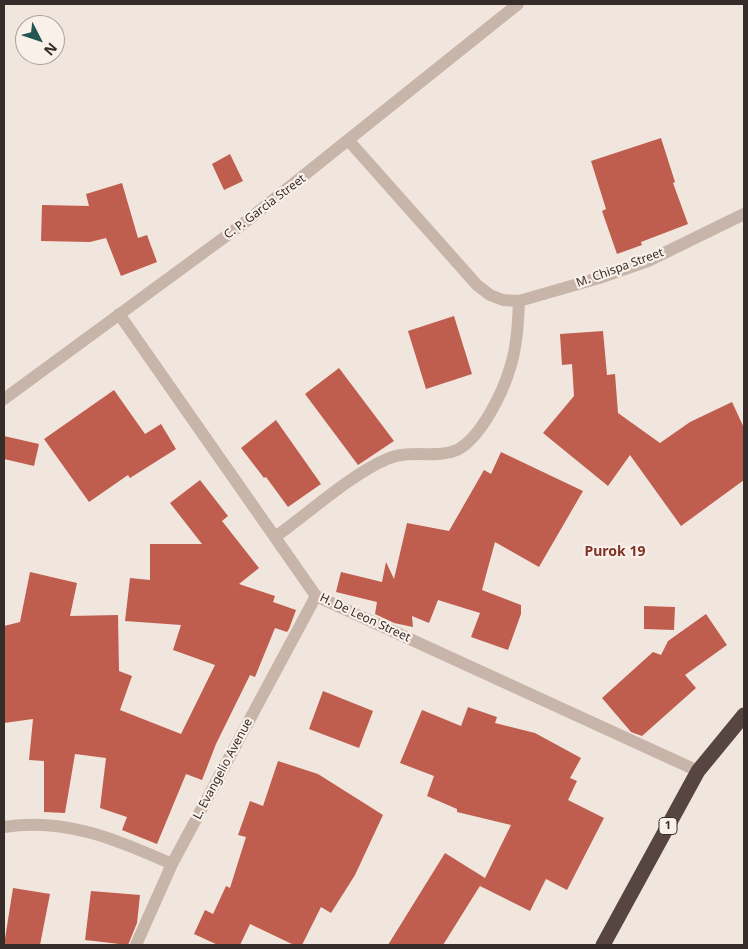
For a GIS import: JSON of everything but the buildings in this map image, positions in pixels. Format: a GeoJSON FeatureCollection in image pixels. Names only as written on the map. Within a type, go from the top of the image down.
{"type":"FeatureCollection","features":[{"type":"Feature","properties":{"kind":"highway","name":"1"},"geometry":{"type":"LineString","coordinates":[[603,945],[698,771],[744,715]]}},
{"type":"Feature","properties":{"kind":"street","name":"C. P. Garcia Street"},"geometry":{"type":"LineString","coordinates":[[4,400],[248,220],[518,4]]}},
{"type":"Feature","properties":{"kind":"street"},"geometry":{"type":"LineString","coordinates":[[275,537],[362,473],[386,460],[412,452],[449,452],[468,442],[494,406],[510,368],[517,338],[519,301],[503,300],[490,295],[477,285],[349,141]]}},
{"type":"Feature","properties":{"kind":"street","name":"M. Chispa Street"},"geometry":{"type":"LineString","coordinates":[[519,301],[599,278],[648,260],[744,214]]}},
{"type":"Feature","properties":{"kind":"street","name":"H. De Leon Street"},"geometry":{"type":"LineString","coordinates":[[119,314],[316,596],[698,771]]}},
{"type":"Feature","properties":{"kind":"street","name":"L. Evangelio Avenue"},"geometry":{"type":"LineString","coordinates":[[136,945],[172,864],[316,596]]}},
{"type":"Feature","properties":{"kind":"street"},"geometry":{"type":"LineString","coordinates":[[4,827],[30,824],[66,826],[90,831],[114,839],[172,864]]}},
{"type":"Feature","properties":{"kind":"district","name":"Purok 19"},"geometry":{"type":"Point","coordinates":[615,552]}}]}
